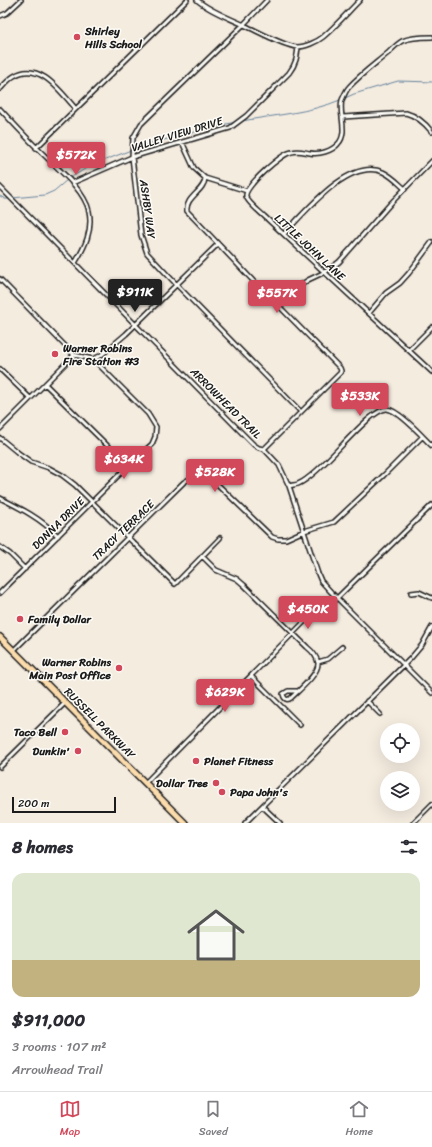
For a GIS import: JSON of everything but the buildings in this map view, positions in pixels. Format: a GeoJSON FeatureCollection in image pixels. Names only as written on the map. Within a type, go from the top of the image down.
{"type":"FeatureCollection","features":[{"type":"Feature","properties":{"kind":"main road","name":"RUSSELL PARKWAY"},"geometry":{"type":"LineString","coordinates":[[0,637],[185,823]]}},
{"type":"Feature","properties":{"kind":"street"},"geometry":{"type":"LineString","coordinates":[[0,16],[7,12],[20,0]]}},
{"type":"Feature","properties":{"kind":"street"},"geometry":{"type":"LineString","coordinates":[[36,148],[187,0]]}},
{"type":"Feature","properties":{"kind":"street"},"geometry":{"type":"LineString","coordinates":[[197,0],[212,10],[243,25],[283,43],[298,47],[322,37],[360,0]]}},
{"type":"Feature","properties":{"kind":"street","name":"ASHBY WAY"},"geometry":{"type":"LineString","coordinates":[[267,0],[141,124],[133,138],[132,157],[141,235],[145,249],[151,258],[301,412]]}},
{"type":"Feature","properties":{"kind":"street"},"geometry":{"type":"LineString","coordinates":[[182,142],[194,168],[205,178],[247,191],[251,185],[277,160],[291,152],[302,151],[312,154],[322,153],[340,143],[343,117],[342,102],[348,88],[402,41],[432,37]]}},
{"type":"Feature","properties":{"kind":"street","name":"VALLEY VIEW DRIVE"},"geometry":{"type":"LineString","coordinates":[[72,182],[132,157],[230,128],[246,116],[294,67],[298,47]]}},
{"type":"Feature","properties":{"kind":"street"},"geometry":{"type":"LineString","coordinates":[[0,89],[12,77],[27,71],[33,72],[42,75],[50,81],[76,109]]}},
{"type":"Feature","properties":{"kind":"street"},"geometry":{"type":"LineString","coordinates":[[0,109],[36,148],[72,182],[86,203],[90,217],[89,235],[75,263]]}},
{"type":"Feature","properties":{"kind":"street"},"geometry":{"type":"LineString","coordinates":[[343,117],[406,113],[423,122],[432,132]]}},
{"type":"Feature","properties":{"kind":"street"},"geometry":{"type":"LineString","coordinates":[[276,303],[308,280],[325,272],[339,262],[391,203],[432,161]]}},
{"type":"Feature","properties":{"kind":"street"},"geometry":{"type":"LineString","coordinates":[[284,234],[321,195],[348,175],[360,170],[376,170],[383,172],[405,189]]}},
{"type":"Feature","properties":{"kind":"street","name":"ARROWHEAD TRAIL"},"geometry":{"type":"LineString","coordinates":[[0,187],[243,434],[258,448],[264,449],[341,370],[187,211],[186,208],[188,204],[204,184],[205,178]]}},
{"type":"Feature","properties":{"kind":"street","name":"LITTLE JOHN LANE"},"geometry":{"type":"LineString","coordinates":[[247,191],[247,199],[264,216],[432,372]]}},
{"type":"Feature","properties":{"kind":"street"},"geometry":{"type":"LineString","coordinates":[[368,313],[386,293],[400,283],[432,242]]}},
{"type":"Feature","properties":{"kind":"street"},"geometry":{"type":"LineString","coordinates":[[0,280],[74,355],[93,358],[100,356],[136,324],[218,244]]}},
{"type":"Feature","properties":{"kind":"street"},"geometry":{"type":"LineString","coordinates":[[409,350],[432,327]]}},
{"type":"Feature","properties":{"kind":"street"},"geometry":{"type":"LineString","coordinates":[[0,429],[74,355]]}},
{"type":"Feature","properties":{"kind":"street","name":"DONNA DRIVE"},"geometry":{"type":"LineString","coordinates":[[0,593],[152,444],[155,437],[156,427],[148,414],[93,358]]}},
{"type":"Feature","properties":{"kind":"street"},"geometry":{"type":"LineString","coordinates":[[0,369],[30,398]]}},
{"type":"Feature","properties":{"kind":"street"},"geometry":{"type":"LineString","coordinates":[[45,384],[128,466]]}},
{"type":"Feature","properties":{"kind":"street"},"geometry":{"type":"LineString","coordinates":[[289,486],[297,485],[306,480],[362,425],[380,411],[387,409],[395,412],[403,418],[432,446]]}},
{"type":"Feature","properties":{"kind":"street","name":"TRACY TERRACE"},"geometry":{"type":"LineString","coordinates":[[13,651],[184,482],[192,477],[200,475],[213,480],[272,537],[286,539],[304,531],[334,522],[384,476],[422,437]]}},
{"type":"Feature","properties":{"kind":"street"},"geometry":{"type":"LineString","coordinates":[[0,438],[16,452],[31,462],[49,468],[62,475],[75,485],[175,584],[220,538]]}},
{"type":"Feature","properties":{"kind":"street"},"geometry":{"type":"LineString","coordinates":[[264,449],[279,465],[289,486],[321,581],[432,693]]}},
{"type":"Feature","properties":{"kind":"street"},"geometry":{"type":"LineString","coordinates":[[0,498],[26,511],[58,536]]}},
{"type":"Feature","properties":{"kind":"street"},"geometry":{"type":"LineString","coordinates":[[337,598],[432,505]]}},
{"type":"Feature","properties":{"kind":"street"},"geometry":{"type":"LineString","coordinates":[[0,547],[10,554],[24,569]]}},
{"type":"Feature","properties":{"kind":"street"},"geometry":{"type":"LineString","coordinates":[[202,556],[216,570],[237,579],[244,585],[316,656],[318,662],[317,670],[313,676],[291,698],[288,700],[284,698]]}},
{"type":"Feature","properties":{"kind":"street"},"geometry":{"type":"LineString","coordinates":[[411,592],[419,592],[432,598]]}},
{"type":"Feature","properties":{"kind":"street"},"geometry":{"type":"LineString","coordinates":[[145,783],[311,615]]}},
{"type":"Feature","properties":{"kind":"street"},"geometry":{"type":"LineString","coordinates":[[245,823],[404,664],[422,644],[432,627]]}},
{"type":"Feature","properties":{"kind":"street"},"geometry":{"type":"LineString","coordinates":[[318,662],[328,659],[342,647]]}},
{"type":"Feature","properties":{"kind":"street"},"geometry":{"type":"LineString","coordinates":[[251,676],[300,725]]}},
{"type":"Feature","properties":{"kind":"street"},"geometry":{"type":"LineString","coordinates":[[278,704],[284,698],[283,694],[285,692],[298,691]]}},
{"type":"Feature","properties":{"kind":"street"},"geometry":{"type":"LineString","coordinates":[[367,701],[380,714]]}},
{"type":"Feature","properties":{"kind":"street"},"geometry":{"type":"LineString","coordinates":[[0,767],[66,702]]}},
{"type":"Feature","properties":{"kind":"street"},"geometry":{"type":"LineString","coordinates":[[413,823],[432,804]]}},
{"type":"Feature","properties":{"kind":"street"},"geometry":{"type":"LineString","coordinates":[[262,806],[280,823]]}},
{"type":"Feature","properties":{"kind":"waterway"},"geometry":{"type":"LineString","coordinates":[[345,98],[398,81],[432,82]]}},
{"type":"Feature","properties":{"kind":"waterway"},"geometry":{"type":"LineString","coordinates":[[242,121],[304,111],[340,100]]}},
{"type":"Feature","properties":{"kind":"waterway"},"geometry":{"type":"LineString","coordinates":[[134,149],[152,143],[237,122]]}},
{"type":"Feature","properties":{"kind":"waterway"},"geometry":{"type":"LineString","coordinates":[[70,178],[90,166],[131,150]]}},
{"type":"Feature","properties":{"kind":"waterway"},"geometry":{"type":"LineString","coordinates":[[12,198],[45,195],[54,191],[67,180]]}},
{"type":"Feature","properties":{"kind":"waterway"},"geometry":{"type":"LineString","coordinates":[[0,196],[5,199],[9,199]]}},
{"type":"Feature","properties":{"kind":"place","name":"Shirley Hills School"},"geometry":{"type":"Point","coordinates":[77,37]}},
{"type":"Feature","properties":{"kind":"place","name":"Warner Robins Fire Station #3"},"geometry":{"type":"Point","coordinates":[55,354]}},
{"type":"Feature","properties":{"kind":"place","name":"Family Dollar"},"geometry":{"type":"Point","coordinates":[20,619]}},
{"type":"Feature","properties":{"kind":"place","name":"Warner Robins Main Post Office"},"geometry":{"type":"Point","coordinates":[119,668]}},
{"type":"Feature","properties":{"kind":"place","name":"Taco Bell"},"geometry":{"type":"Point","coordinates":[65,732]}},
{"type":"Feature","properties":{"kind":"place","name":"Dunkin'"},"geometry":{"type":"Point","coordinates":[78,751]}},
{"type":"Feature","properties":{"kind":"place","name":"Planet Fitness"},"geometry":{"type":"Point","coordinates":[196,761]}},
{"type":"Feature","properties":{"kind":"place","name":"Dollar Tree"},"geometry":{"type":"Point","coordinates":[216,783]}},
{"type":"Feature","properties":{"kind":"place","name":"Papa John's"},"geometry":{"type":"Point","coordinates":[222,792]}}]}
